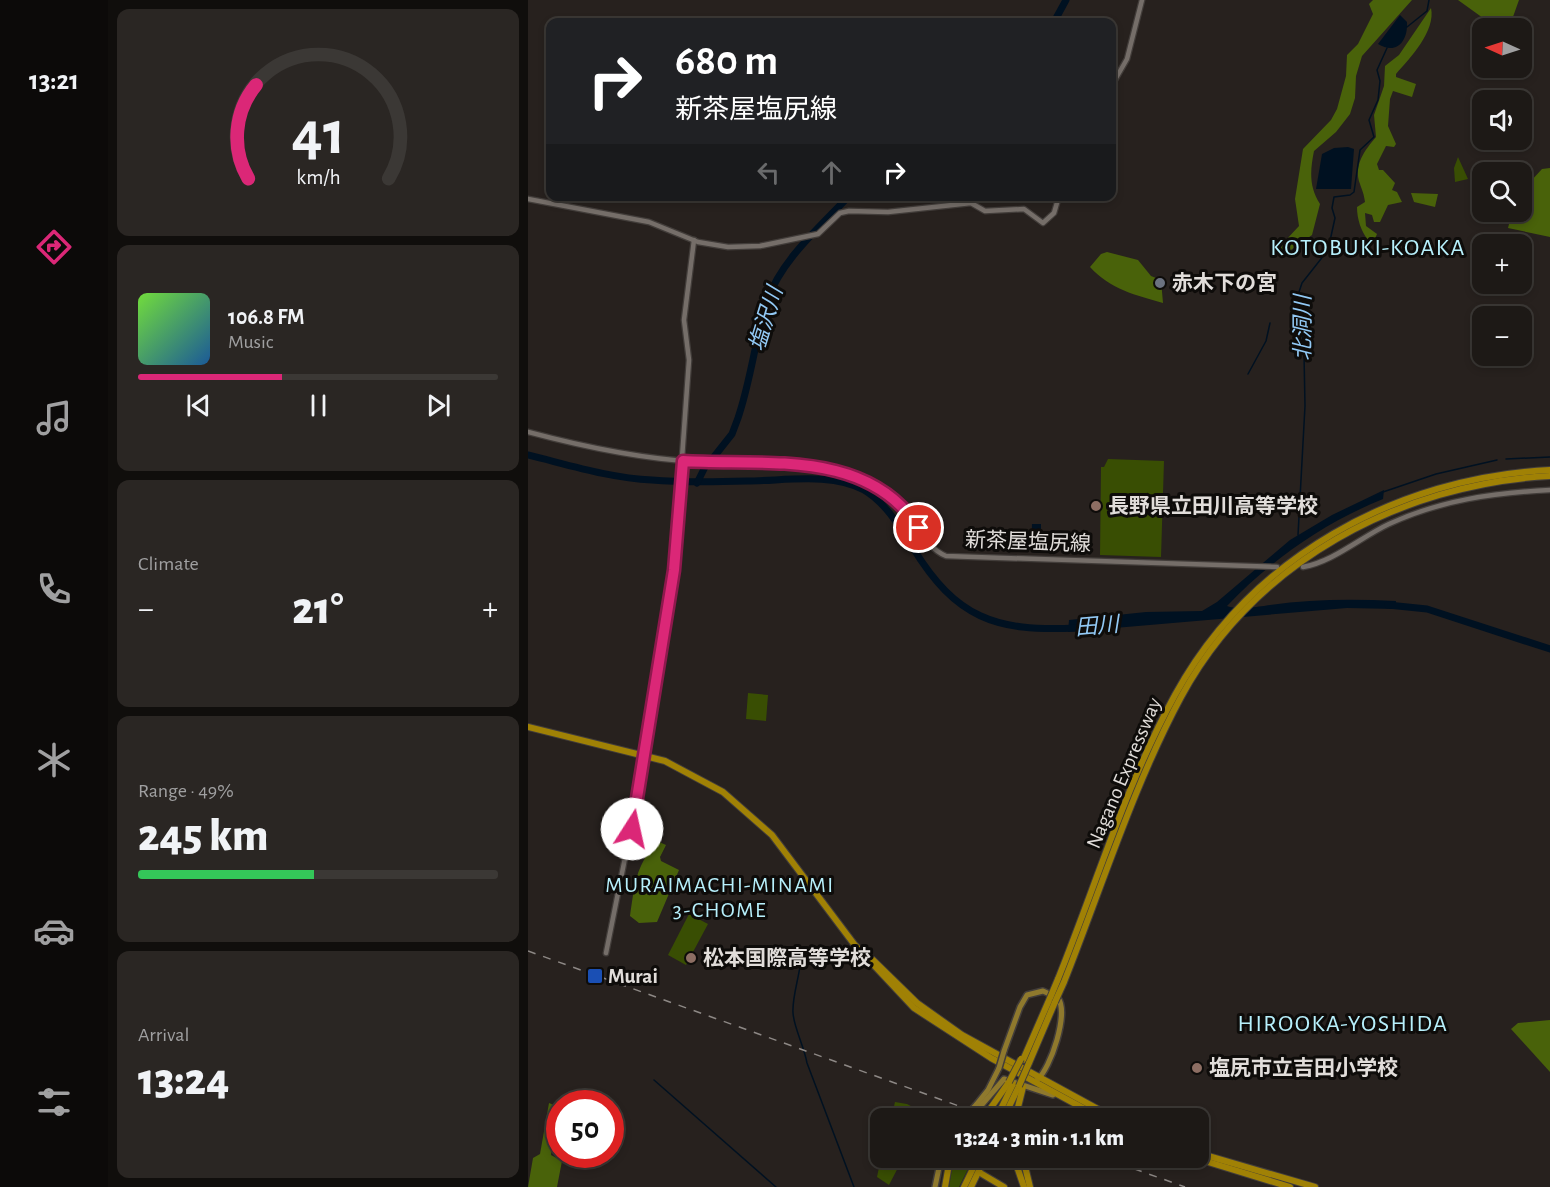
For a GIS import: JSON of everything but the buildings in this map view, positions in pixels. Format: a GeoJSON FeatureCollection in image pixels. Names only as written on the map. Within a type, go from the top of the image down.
{"type":"FeatureCollection","features":[{"type":"Feature","properties":{"kind":"highway","name":"Nagano Expressway"},"geometry":{"type":"LineString","coordinates":[[1005,1108],[1053,1003],[1151,743],[1176,693],[1223,631],[1253,598],[1309,548],[1340,528],[1384,507],[1468,480],[1507,473],[1550,470]]}},
{"type":"Feature","properties":{"kind":"highway","name":"Nagano Expressway"},"geometry":{"type":"LineString","coordinates":[[1253,598],[1326,544],[1386,513],[1426,497],[1479,484],[1550,476]]}},
{"type":"Feature","properties":{"kind":"highway"},"geometry":{"type":"LineString","coordinates":[[528,727],[665,761],[706,781],[735,801],[765,827],[854,944],[883,977],[925,1017],[1094,1108]]}},
{"type":"Feature","properties":{"kind":"highway"},"geometry":{"type":"LineString","coordinates":[[854,944],[917,1003],[962,1035],[1012,1063],[1082,1108]]}},
{"type":"Feature","properties":{"kind":"highway","name":"Nagano Expressway"},"geometry":{"type":"LineString","coordinates":[[1026,1062],[1053,1003]]}},
{"type":"Feature","properties":{"kind":"highway"},"geometry":{"type":"LineString","coordinates":[[1015,1108],[1016,1085],[1026,1062]]}},
{"type":"Feature","properties":{"kind":"highway"},"geometry":{"type":"LineString","coordinates":[[991,1108],[1016,1085]]}},
{"type":"Feature","properties":{"kind":"highway"},"geometry":{"type":"LineString","coordinates":[[1209,1156],[1315,1187]]}},
{"type":"Feature","properties":{"kind":"highway"},"geometry":{"type":"LineString","coordinates":[[1209,1162],[1290,1187]]}},
{"type":"Feature","properties":{"kind":"highway"},"geometry":{"type":"LineString","coordinates":[[945,1187],[948,1168]]}},
{"type":"Feature","properties":{"kind":"highway"},"geometry":{"type":"LineString","coordinates":[[964,1187],[973,1168]]}},
{"type":"Feature","properties":{"kind":"highway"},"geometry":{"type":"LineString","coordinates":[[970,1187],[980,1168]]}},
{"type":"Feature","properties":{"kind":"highway"},"geometry":{"type":"LineString","coordinates":[[1017,1168],[1024,1187]]}},
{"type":"Feature","properties":{"kind":"highway"},"geometry":{"type":"LineString","coordinates":[[1025,1168],[1030,1187]]}},
{"type":"Feature","properties":{"kind":"highway"},"geometry":{"type":"LineString","coordinates":[[982,1174],[1004,1187]]}},
{"type":"Feature","properties":{"kind":"main road"},"geometry":{"type":"LineString","coordinates":[[1116,78],[1127,59],[1142,0]]}},
{"type":"Feature","properties":{"kind":"main road"},"geometry":{"type":"LineString","coordinates":[[528,199],[649,222],[694,240],[728,247],[745,247],[816,234],[845,212],[888,212],[966,203],[985,211],[1024,209],[1043,223],[1054,213],[1058,201]]}},
{"type":"Feature","properties":{"kind":"main road"},"geometry":{"type":"LineString","coordinates":[[606,953],[645,755],[674,570],[681,494],[688,360],[684,320],[694,240]]}},
{"type":"Feature","properties":{"kind":"main road","name":"新茶屋塩尻線"},"geometry":{"type":"LineString","coordinates":[[528,432],[683,463],[803,464],[850,474],[889,495],[908,513],[931,548],[946,555],[1274,567]]}},
{"type":"Feature","properties":{"kind":"main road"},"geometry":{"type":"LineString","coordinates":[[1303,567],[1324,560],[1379,529],[1434,506],[1489,494],[1550,490]]}},
{"type":"Feature","properties":{"kind":"main road"},"geometry":{"type":"LineString","coordinates":[[978,1106],[999,1068],[1021,1004],[1027,995],[1036,991],[1053,994],[1062,1003],[1063,1018],[1045,1070],[1039,1080]]}},
{"type":"Feature","properties":{"kind":"main road"},"geometry":{"type":"LineString","coordinates":[[1012,1063],[1032,1071],[1040,1070],[1056,1039]]}},
{"type":"Feature","properties":{"kind":"main road"},"geometry":{"type":"LineString","coordinates":[[978,1106],[1000,1081],[1006,1078],[1049,1093],[1081,1108]]}},
{"type":"Feature","properties":{"kind":"main road"},"geometry":{"type":"LineString","coordinates":[[935,1187],[939,1168]]}},
{"type":"Feature","properties":{"kind":"green space"},"geometry":{"type":"Polygon","coordinates":[[[1373,0],[1412,0],[1362,56],[1356,76],[1355,98],[1350,114],[1336,132],[1314,151],[1311,179],[1320,204],[1312,235],[1281,257],[1278,253],[1285,241],[1299,226],[1295,199],[1303,149],[1331,120],[1337,109],[1346,76],[1347,55],[1358,44],[1373,14],[1369,4],[1373,0]]]}},
{"type":"Feature","properties":{"kind":"green space"},"geometry":{"type":"Polygon","coordinates":[[[1458,0],[1519,0],[1513,18],[1483,18],[1458,0]]]}},
{"type":"Feature","properties":{"kind":"green space"},"geometry":{"type":"Polygon","coordinates":[[[1431,8],[1432,17],[1426,35],[1396,74],[1396,77],[1416,84],[1412,97],[1393,91],[1390,99],[1388,126],[1396,144],[1394,147],[1386,146],[1377,164],[1379,170],[1383,170],[1395,183],[1392,190],[1397,192],[1402,202],[1388,205],[1380,222],[1374,222],[1372,215],[1365,213],[1366,226],[1377,234],[1374,241],[1368,240],[1361,229],[1358,216],[1357,207],[1365,202],[1358,170],[1364,153],[1376,137],[1374,115],[1384,86],[1385,66],[1399,55],[1431,8]]]}},
{"type":"Feature","properties":{"kind":"green space"},"geometry":{"type":"Polygon","coordinates":[[[1458,157],[1468,179],[1455,182],[1454,168],[1458,157]]]}},
{"type":"Feature","properties":{"kind":"green space"},"geometry":{"type":"Polygon","coordinates":[[[1550,168],[1550,237],[1508,228],[1510,222],[1532,222],[1532,180],[1542,169],[1550,168]]]}},
{"type":"Feature","properties":{"kind":"green space"},"geometry":{"type":"Polygon","coordinates":[[[1411,193],[1438,194],[1435,207],[1414,202],[1411,193]]]}},
{"type":"Feature","properties":{"kind":"green space"},"geometry":{"type":"Polygon","coordinates":[[[1107,252],[1138,260],[1151,276],[1161,280],[1163,303],[1123,290],[1098,275],[1090,267],[1101,254],[1107,252]]]}},
{"type":"Feature","properties":{"kind":"green space"},"geometry":{"type":"Polygon","coordinates":[[[1108,459],[1164,461],[1161,557],[1100,555],[1101,467],[1104,467],[1108,459]]]}},
{"type":"Feature","properties":{"kind":"green space"},"geometry":{"type":"Polygon","coordinates":[[[748,693],[768,695],[766,721],[746,719],[748,693]]]}},
{"type":"Feature","properties":{"kind":"green space"},"geometry":{"type":"Polygon","coordinates":[[[657,841],[666,845],[660,857],[661,861],[679,870],[657,922],[639,923],[630,916],[635,885],[644,859],[657,841]]]}},
{"type":"Feature","properties":{"kind":"green space"},"geometry":{"type":"Polygon","coordinates":[[[689,914],[708,924],[686,965],[668,955],[689,914]]]}},
{"type":"Feature","properties":{"kind":"green space"},"geometry":{"type":"Polygon","coordinates":[[[1550,1020],[1550,1072],[1511,1029],[1518,1023],[1550,1020]]]}},
{"type":"Feature","properties":{"kind":"green space"},"geometry":{"type":"Polygon","coordinates":[[[895,1102],[915,1108],[894,1108],[895,1102]]]}},
{"type":"Feature","properties":{"kind":"green space"},"geometry":{"type":"Polygon","coordinates":[[[546,1120],[546,1168],[561,1168],[557,1187],[528,1187],[533,1158],[540,1154],[546,1120]]]}},
{"type":"Feature","properties":{"kind":"green space"},"geometry":{"type":"Polygon","coordinates":[[[879,1168],[898,1168],[889,1185],[877,1177],[879,1168]]]}},
{"type":"Feature","properties":{"kind":"green space"},"geometry":{"type":"Polygon","coordinates":[[[952,1168],[968,1168],[959,1187],[949,1187],[952,1168]]]}},
{"type":"Feature","properties":{"kind":"water"},"geometry":{"type":"Polygon","coordinates":[[[1400,15],[1407,22],[1407,29],[1400,45],[1390,48],[1378,44],[1400,15]]]}},
{"type":"Feature","properties":{"kind":"water"},"geometry":{"type":"Polygon","coordinates":[[[1334,148],[1354,149],[1351,189],[1316,189],[1322,154],[1334,148]]]}},
{"type":"Feature","properties":{"kind":"water"},"geometry":{"type":"Polygon","coordinates":[[[1384,490],[1383,499],[1340,519],[1300,544],[1262,573],[1227,606],[1246,608],[1313,601],[1363,600],[1396,601],[1395,609],[1347,608],[1068,632],[1069,620],[1146,612],[1202,611],[1217,602],[1290,540],[1332,515],[1384,490]]]}},
{"type":"Feature","properties":{"kind":"water"},"geometry":{"type":"Polygon","coordinates":[[[1032,524],[1041,524],[1041,553],[1031,552],[1032,524]]]}},
{"type":"Feature","properties":{"kind":"waterway","name":"塩沢川"},"geometry":{"type":"LineString","coordinates":[[1056,18],[1066,0]]}},
{"type":"Feature","properties":{"kind":"waterway","name":"北洞川"},"geometry":{"type":"LineString","coordinates":[[1407,27],[1427,11],[1429,0]]}},
{"type":"Feature","properties":{"kind":"waterway","name":"北洞川"},"geometry":{"type":"LineString","coordinates":[[1298,535],[1305,406],[1299,292],[1302,283],[1328,250],[1335,218],[1332,208],[1334,197],[1350,195],[1354,192],[1360,150],[1374,137],[1369,120],[1378,100],[1380,81],[1377,70],[1387,48]]}},
{"type":"Feature","properties":{"kind":"waterway","name":"塩沢川"},"geometry":{"type":"LineString","coordinates":[[713,458],[732,434],[738,418],[763,316],[773,286],[791,258],[844,201]]}},
{"type":"Feature","properties":{"kind":"waterway"},"geometry":{"type":"LineString","coordinates":[[1248,374],[1266,341],[1270,323]]}},
{"type":"Feature","properties":{"kind":"waterway","name":"田川"},"geometry":{"type":"LineString","coordinates":[[528,455],[636,479],[676,482],[822,479],[851,484],[872,495],[886,509],[929,572],[945,591],[962,605],[980,616],[1000,623],[1048,629],[1076,628]]}},
{"type":"Feature","properties":{"kind":"waterway"},"geometry":{"type":"LineString","coordinates":[[1506,459],[1550,457]]}},
{"type":"Feature","properties":{"kind":"waterway"},"geometry":{"type":"LineString","coordinates":[[1383,492],[1436,474],[1497,460]]}},
{"type":"Feature","properties":{"kind":"waterway","name":"塩沢川"},"geometry":{"type":"LineString","coordinates":[[697,483],[706,465]]}},
{"type":"Feature","properties":{"kind":"waterway","name":"田川"},"geometry":{"type":"LineString","coordinates":[[1388,605],[1427,609],[1550,649]]}},
{"type":"Feature","properties":{"kind":"waterway"},"geometry":{"type":"LineString","coordinates":[[800,966],[793,1002],[795,1025],[854,1187]]}},
{"type":"Feature","properties":{"kind":"waterway"},"geometry":{"type":"LineString","coordinates":[[654,1080],[776,1187]]}},
{"type":"Feature","properties":{"kind":"railway"},"geometry":{"type":"LineString","coordinates":[[528,951],[964,1108]]}},
{"type":"Feature","properties":{"kind":"railway"},"geometry":{"type":"LineString","coordinates":[[1132,1168],[1185,1187]]}},
{"type":"Feature","properties":{"kind":"place","name":"赤木下の宮"},"geometry":{"type":"Point","coordinates":[1160,283]}},
{"type":"Feature","properties":{"kind":"place","name":"長野県立田川高等学校"},"geometry":{"type":"Point","coordinates":[1096,506]}},
{"type":"Feature","properties":{"kind":"place","name":"松本国際高等学校"},"geometry":{"type":"Point","coordinates":[691,958]}},
{"type":"Feature","properties":{"kind":"place","name":"Murai"},"geometry":{"type":"Point","coordinates":[595,976]}},
{"type":"Feature","properties":{"kind":"place","name":"塩尻市立吉田小学校"},"geometry":{"type":"Point","coordinates":[1197,1068]}},
{"type":"Feature","properties":{"kind":"district","name":"KOTOBUKI-KOAKA"},"geometry":{"type":"Point","coordinates":[1368,248]}},
{"type":"Feature","properties":{"kind":"district","name":"MURAIMACHI-MINAMI 3-CHOME"},"geometry":{"type":"Point","coordinates":[720,898]}},
{"type":"Feature","properties":{"kind":"district","name":"HIROOKA-YOSHIDA"},"geometry":{"type":"Point","coordinates":[1343,1024]}},
{"type":"Feature","properties":{"kind":"route"},"geometry":{"type":"LineString","coordinates":[[632,829],[674,570],[683,461],[788,463],[829,468],[850,474],[889,495],[908,513],[919,528]]}}]}
